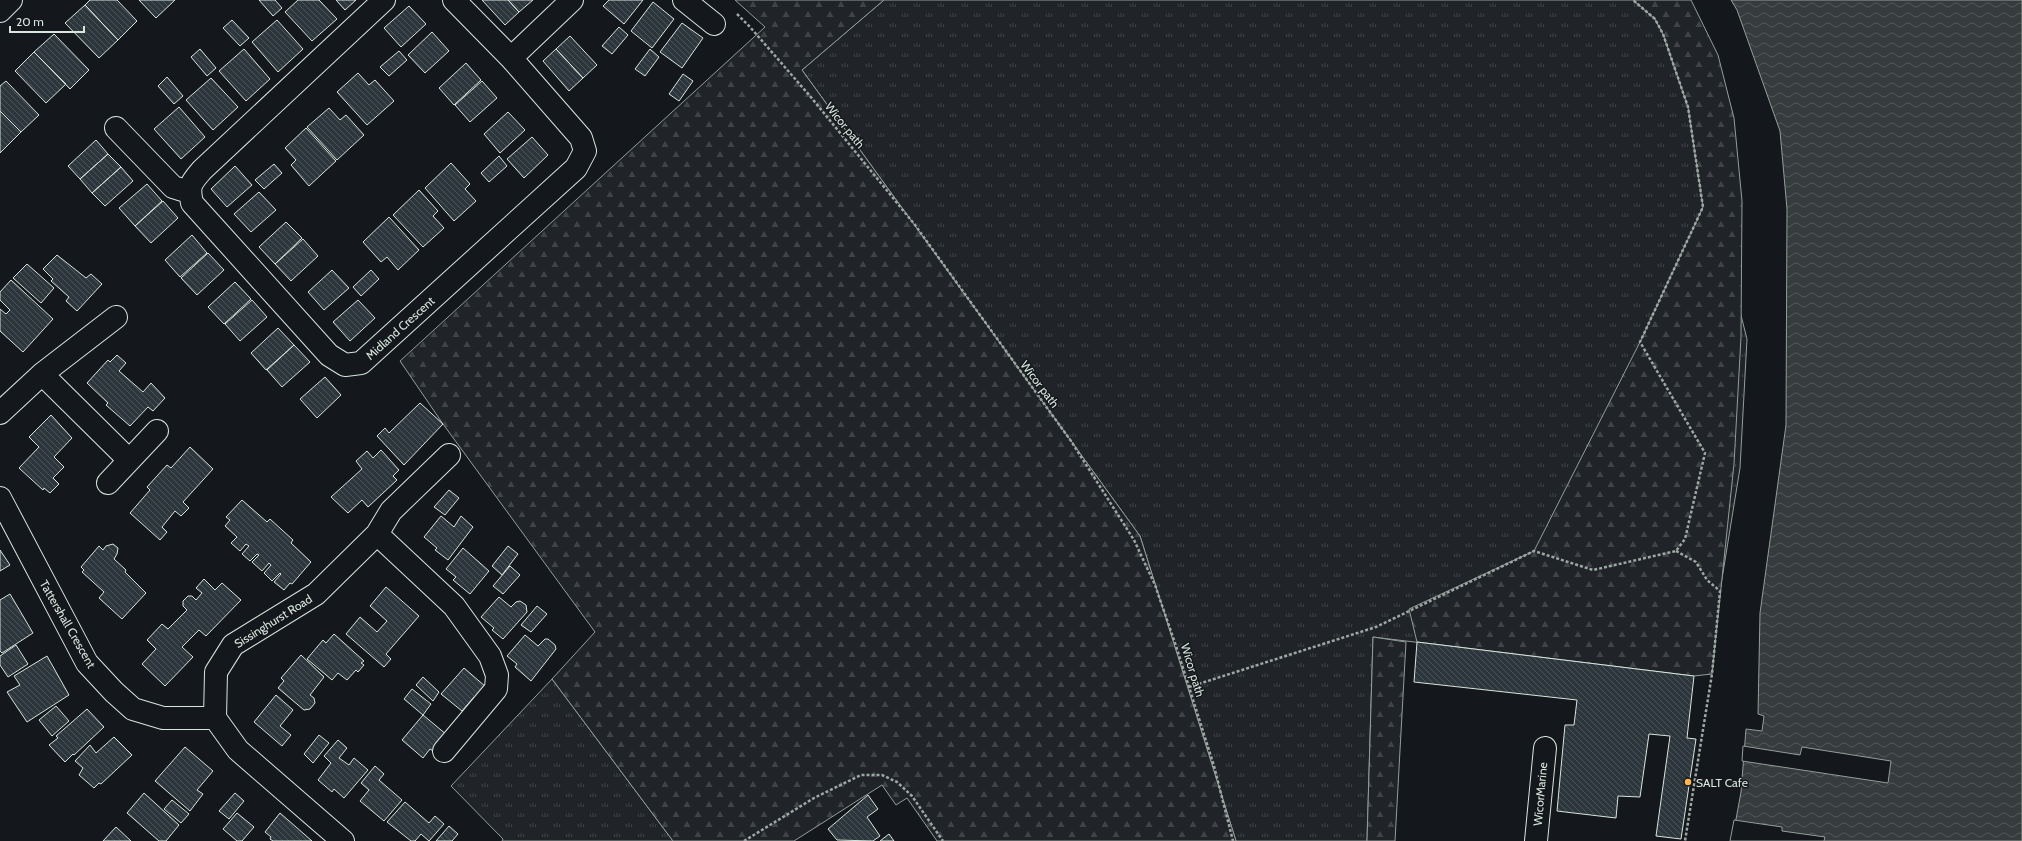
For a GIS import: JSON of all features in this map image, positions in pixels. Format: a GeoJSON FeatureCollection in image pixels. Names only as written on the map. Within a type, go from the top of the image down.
{"type":"FeatureCollection","features":[{"type":"Feature","properties":{"kind":"street"},"geometry":{"type":"LineString","coordinates":[[0,11],[12,0]]}},
{"type":"Feature","properties":{"kind":"street"},"geometry":{"type":"LineString","coordinates":[[116,128],[173,187],[189,192],[190,184],[202,170],[384,0]]}},
{"type":"Feature","properties":{"kind":"street","name":"Midland Crescent"},"geometry":{"type":"LineString","coordinates":[[189,192],[192,204],[330,355],[345,365],[361,362],[576,168],[585,151],[581,138],[511,58],[454,0]]}},
{"type":"Feature","properties":{"kind":"street"},"geometry":{"type":"LineString","coordinates":[[511,58],[572,0]]}},
{"type":"Feature","properties":{"kind":"street"},"geometry":{"type":"LineString","coordinates":[[684,0],[714,24]]}},
{"type":"Feature","properties":{"kind":"street"},"geometry":{"type":"LineString","coordinates":[[0,413],[42,374],[116,317]]}},
{"type":"Feature","properties":{"kind":"street"},"geometry":{"type":"LineString","coordinates":[[42,374],[129,460]]}},
{"type":"Feature","properties":{"kind":"street"},"geometry":{"type":"LineString","coordinates":[[108,483],[158,431]]}},
{"type":"Feature","properties":{"kind":"street","name":"Sissinghurst Road"},"geometry":{"type":"LineString","coordinates":[[215,718],[216,672],[233,644],[316,594],[377,534],[391,511],[449,455]]}},
{"type":"Feature","properties":{"kind":"street","name":"Tattershall Crescent"},"geometry":{"type":"LineString","coordinates":[[0,498],[87,663],[114,692],[133,709],[163,718],[215,718]]}},
{"type":"Feature","properties":{"kind":"street"},"geometry":{"type":"LineString","coordinates":[[377,534],[454,606],[490,656],[497,675],[496,689],[444,751]]}},
{"type":"Feature","properties":{"kind":"street"},"geometry":{"type":"LineString","coordinates":[[215,718],[238,750],[343,841]]}},
{"type":"Feature","properties":{"kind":"street","name":"WicorMarine"},"geometry":{"type":"LineString","coordinates":[[1536,841],[1544,748]]}},
{"type":"Feature","properties":{"kind":"path"},"geometry":{"type":"LineString","coordinates":[[1189,687],[1376,627],[1534,551],[1593,570],[1676,551],[1685,539],[1705,453],[1640,342],[1703,207],[1688,107],[1663,34],[1655,19],[1634,0]]}},
{"type":"Feature","properties":{"kind":"path","name":"Wicor path"},"geometry":{"type":"LineString","coordinates":[[733,11],[750,27],[810,96],[915,226],[1071,441],[1134,540],[1160,598],[1214,766],[1234,841]]}},
{"type":"Feature","properties":{"kind":"path"},"geometry":{"type":"LineString","coordinates":[[1676,551],[1696,562],[1707,580],[1720,591],[1712,674],[1685,841]]}},
{"type":"Feature","properties":{"kind":"path"},"geometry":{"type":"LineString","coordinates":[[744,841],[814,798],[861,775],[882,775],[897,782],[912,796],[943,841]]}},
{"type":"Feature","properties":{"kind":"green space"},"geometry":{"type":"Polygon","coordinates":[[[735,0],[884,0],[802,70],[1140,536],[1236,841],[937,841],[907,798],[896,805],[882,785],[794,841],[673,841],[552,679],[595,632],[443,424],[400,361],[765,27],[735,0]]]}},
{"type":"Feature","properties":{"kind":"green space"},"geometry":{"type":"Polygon","coordinates":[[[884,0],[1633,0],[1655,19],[1663,34],[1688,107],[1747,339],[1740,468],[1720,591],[1694,676],[1373,637],[1367,841],[1236,841],[1140,536],[802,70],[884,0]]]}},
{"type":"Feature","properties":{"kind":"green space"},"geometry":{"type":"Polygon","coordinates":[[[1633,0],[1691,0],[1718,55],[1734,118],[1742,201],[1741,337],[1734,464],[1712,674],[1694,676],[1417,642],[1409,609],[1534,551],[1640,342],[1703,207],[1688,107],[1663,34],[1655,19],[1633,0]]]}},
{"type":"Feature","properties":{"kind":"green space"},"geometry":{"type":"Polygon","coordinates":[[[1373,637],[1406,642],[1395,841],[1367,841],[1373,637]]]}},
{"type":"Feature","properties":{"kind":"green space"},"geometry":{"type":"Polygon","coordinates":[[[552,679],[673,841],[502,841],[503,839],[451,786],[552,679]]]}},
{"type":"Feature","properties":{"kind":"water"},"geometry":{"type":"Polygon","coordinates":[[[1731,0],[2022,0],[2022,841],[1732,841],[1741,792],[1746,729],[1762,731],[1764,716],[1758,714],[1760,613],[1786,425],[1787,209],[1780,131],[1737,10],[1731,0]]]}},
{"type":"Feature","properties":{"kind":"pier"},"geometry":{"type":"Polygon","coordinates":[[[1743,746],[1800,755],[1802,747],[1891,761],[1888,783],[1742,761],[1743,746]]]}},
{"type":"Feature","properties":{"kind":"pier"},"geometry":{"type":"Polygon","coordinates":[[[1734,820],[1782,827],[1782,831],[1825,837],[1824,841],[1730,841],[1734,820]]]}},
{"type":"Feature","properties":{"kind":"building"},"geometry":{"type":"Polygon","coordinates":[[[90,0],[117,0],[137,21],[118,40],[85,5],[90,0]]]}},
{"type":"Feature","properties":{"kind":"building"},"geometry":{"type":"Polygon","coordinates":[[[139,0],[175,0],[156,18],[139,0]]]}},
{"type":"Feature","properties":{"kind":"building"},"geometry":{"type":"Polygon","coordinates":[[[259,0],[275,0],[282,8],[273,16],[259,0]]]}},
{"type":"Feature","properties":{"kind":"building"},"geometry":{"type":"Polygon","coordinates":[[[298,0],[319,0],[337,19],[312,41],[285,12],[298,0]]]}},
{"type":"Feature","properties":{"kind":"building"},"geometry":{"type":"Polygon","coordinates":[[[336,0],[356,0],[345,10],[336,0]]]}},
{"type":"Feature","properties":{"kind":"building"},"geometry":{"type":"Polygon","coordinates":[[[482,0],[508,0],[519,12],[505,25],[482,0]]]}},
{"type":"Feature","properties":{"kind":"building"},"geometry":{"type":"Polygon","coordinates":[[[508,0],[533,0],[519,12],[508,0]]]}},
{"type":"Feature","properties":{"kind":"building"},"geometry":{"type":"Polygon","coordinates":[[[609,0],[643,0],[624,24],[603,6],[609,0]]]}},
{"type":"Feature","properties":{"kind":"building"},"geometry":{"type":"Polygon","coordinates":[[[653,2],[674,19],[652,48],[631,31],[653,2]]]}},
{"type":"Feature","properties":{"kind":"building"},"geometry":{"type":"Polygon","coordinates":[[[85,5],[118,40],[99,58],[65,23],[85,5]]]}},
{"type":"Feature","properties":{"kind":"building"},"geometry":{"type":"Polygon","coordinates":[[[409,6],[426,24],[401,47],[384,28],[409,6]]]}},
{"type":"Feature","properties":{"kind":"building"},"geometry":{"type":"Polygon","coordinates":[[[232,20],[249,38],[240,46],[223,28],[232,20]]]}},
{"type":"Feature","properties":{"kind":"building"},"geometry":{"type":"Polygon","coordinates":[[[277,20],[303,49],[278,72],[252,42],[277,20]]]}},
{"type":"Feature","properties":{"kind":"building"},"geometry":{"type":"Polygon","coordinates":[[[682,23],[703,38],[682,68],[660,52],[682,23]]]}},
{"type":"Feature","properties":{"kind":"building"},"geometry":{"type":"Polygon","coordinates":[[[619,27],[628,35],[612,54],[602,46],[619,27]]]}},
{"type":"Feature","properties":{"kind":"building"},"geometry":{"type":"Polygon","coordinates":[[[432,32],[449,51],[425,73],[408,55],[432,32]]]}},
{"type":"Feature","properties":{"kind":"building"},"geometry":{"type":"Polygon","coordinates":[[[54,34],[89,70],[70,89],[34,52],[54,34]]]}},
{"type":"Feature","properties":{"kind":"building"},"geometry":{"type":"Polygon","coordinates":[[[570,36],[597,65],[583,78],[556,49],[570,36]]]}},
{"type":"Feature","properties":{"kind":"building"},"geometry":{"type":"Polygon","coordinates":[[[200,49],[216,68],[207,76],[191,57],[200,49]]]}},
{"type":"Feature","properties":{"kind":"building"},"geometry":{"type":"Polygon","coordinates":[[[244,49],[270,79],[246,101],[219,71],[244,49]]]}},
{"type":"Feature","properties":{"kind":"building"},"geometry":{"type":"Polygon","coordinates":[[[556,49],[583,78],[569,91],[543,61],[556,49]]]}},
{"type":"Feature","properties":{"kind":"building"},"geometry":{"type":"Polygon","coordinates":[[[650,49],[659,57],[645,76],[635,69],[650,49]]]}},
{"type":"Feature","properties":{"kind":"building"},"geometry":{"type":"Polygon","coordinates":[[[399,51],[407,60],[389,76],[380,67],[399,51]]]}},
{"type":"Feature","properties":{"kind":"building"},"geometry":{"type":"Polygon","coordinates":[[[34,52],[66,84],[46,103],[15,71],[34,52]]]}},
{"type":"Feature","properties":{"kind":"building"},"geometry":{"type":"Polygon","coordinates":[[[466,63],[481,80],[454,105],[439,88],[466,63]]]}},
{"type":"Feature","properties":{"kind":"building"},"geometry":{"type":"Polygon","coordinates":[[[358,73],[369,85],[375,80],[394,101],[367,125],[337,92],[358,73]]]}},
{"type":"Feature","properties":{"kind":"building"},"geometry":{"type":"Polygon","coordinates":[[[683,74],[693,81],[679,101],[669,94],[683,74]]]}},
{"type":"Feature","properties":{"kind":"building"},"geometry":{"type":"Polygon","coordinates":[[[167,77],[183,96],[174,104],[158,86],[167,77]]]}},
{"type":"Feature","properties":{"kind":"building"},"geometry":{"type":"Polygon","coordinates":[[[211,78],[238,107],[213,130],[186,100],[211,78]]]}},
{"type":"Feature","properties":{"kind":"building"},"geometry":{"type":"Polygon","coordinates":[[[6,81],[39,115],[21,132],[0,111],[0,86],[6,81]]]}},
{"type":"Feature","properties":{"kind":"building"},"geometry":{"type":"Polygon","coordinates":[[[482,81],[497,98],[470,122],[455,105],[482,81]]]}},
{"type":"Feature","properties":{"kind":"building"},"geometry":{"type":"Polygon","coordinates":[[[179,107],[205,137],[181,159],[154,129],[179,107]]]}},
{"type":"Feature","properties":{"kind":"building"},"geometry":{"type":"Polygon","coordinates":[[[329,108],[340,120],[346,115],[364,135],[337,160],[307,127],[329,108]]]}},
{"type":"Feature","properties":{"kind":"building"},"geometry":{"type":"Polygon","coordinates":[[[0,111],[21,132],[0,153],[0,111]]]}},
{"type":"Feature","properties":{"kind":"building"},"geometry":{"type":"Polygon","coordinates":[[[508,112],[525,130],[500,153],[484,134],[508,112]]]}},
{"type":"Feature","properties":{"kind":"building"},"geometry":{"type":"Polygon","coordinates":[[[306,128],[336,161],[309,186],[291,165],[296,160],[285,148],[306,128]]]}},
{"type":"Feature","properties":{"kind":"building"},"geometry":{"type":"Polygon","coordinates":[[[532,137],[548,155],[524,178],[507,159],[532,137]]]}},
{"type":"Feature","properties":{"kind":"building"},"geometry":{"type":"Polygon","coordinates":[[[96,140],[108,154],[80,179],[68,166],[96,140]]]}},
{"type":"Feature","properties":{"kind":"building"},"geometry":{"type":"Polygon","coordinates":[[[108,154],[121,167],[92,193],[80,179],[108,154]]]}},
{"type":"Feature","properties":{"kind":"building"},"geometry":{"type":"Polygon","coordinates":[[[499,156],[507,166],[489,182],[481,173],[499,156]]]}},
{"type":"Feature","properties":{"kind":"building"},"geometry":{"type":"Polygon","coordinates":[[[451,163],[470,184],[465,189],[476,201],[454,221],[425,188],[451,163]]]}},
{"type":"Feature","properties":{"kind":"building"},"geometry":{"type":"Polygon","coordinates":[[[274,164],[282,173],[264,189],[255,180],[274,164]]]}},
{"type":"Feature","properties":{"kind":"building"},"geometry":{"type":"Polygon","coordinates":[[[235,166],[252,185],[227,207],[211,189],[235,166]]]}},
{"type":"Feature","properties":{"kind":"building"},"geometry":{"type":"Polygon","coordinates":[[[121,167],[133,181],[105,206],[92,193],[121,167]]]}},
{"type":"Feature","properties":{"kind":"building"},"geometry":{"type":"Polygon","coordinates":[[[147,184],[162,201],[135,226],[119,208],[147,184]]]}},
{"type":"Feature","properties":{"kind":"building"},"geometry":{"type":"Polygon","coordinates":[[[419,190],[438,211],[433,216],[444,228],[423,247],[393,215],[419,190]]]}},
{"type":"Feature","properties":{"kind":"building"},"geometry":{"type":"Polygon","coordinates":[[[259,192],[276,210],[251,232],[234,214],[259,192]]]}},
{"type":"Feature","properties":{"kind":"building"},"geometry":{"type":"Polygon","coordinates":[[[163,201],[178,218],[151,243],[135,226],[163,201]]]}},
{"type":"Feature","properties":{"kind":"building"},"geometry":{"type":"Polygon","coordinates":[[[389,217],[419,250],[398,270],[387,257],[381,262],[363,242],[389,217]]]}},
{"type":"Feature","properties":{"kind":"building"},"geometry":{"type":"Polygon","coordinates":[[[286,222],[302,238],[275,264],[259,247],[286,222]]]}},
{"type":"Feature","properties":{"kind":"building"},"geometry":{"type":"Polygon","coordinates":[[[192,235],[207,253],[180,277],[165,260],[192,235]]]}},
{"type":"Feature","properties":{"kind":"building"},"geometry":{"type":"Polygon","coordinates":[[[303,239],[318,256],[291,281],[275,264],[303,239]]]}},
{"type":"Feature","properties":{"kind":"building"},"geometry":{"type":"Polygon","coordinates":[[[208,253],[224,270],[197,295],[181,278],[208,253]]]}},
{"type":"Feature","properties":{"kind":"building"},"geometry":{"type":"Polygon","coordinates":[[[57,255],[86,278],[91,274],[102,284],[77,311],[66,301],[69,297],[51,281],[53,279],[43,269],[57,255]]]}},
{"type":"Feature","properties":{"kind":"building"},"geometry":{"type":"Polygon","coordinates":[[[27,264],[54,288],[41,303],[13,278],[27,264]]]}},
{"type":"Feature","properties":{"kind":"building"},"geometry":{"type":"Polygon","coordinates":[[[332,270],[349,288],[324,310],[308,292],[332,270]]]}},
{"type":"Feature","properties":{"kind":"building"},"geometry":{"type":"Polygon","coordinates":[[[371,270],[379,279],[361,296],[353,287],[371,270]]]}},
{"type":"Feature","properties":{"kind":"building"},"geometry":{"type":"Polygon","coordinates":[[[11,280],[53,319],[23,352],[0,331],[0,309],[6,314],[10,310],[0,300],[0,292],[11,280]]]}},
{"type":"Feature","properties":{"kind":"building"},"geometry":{"type":"Polygon","coordinates":[[[235,282],[251,299],[224,324],[208,307],[235,282]]]}},
{"type":"Feature","properties":{"kind":"building"},"geometry":{"type":"Polygon","coordinates":[[[252,300],[267,317],[240,341],[225,324],[252,300]]]}},
{"type":"Feature","properties":{"kind":"building"},"geometry":{"type":"Polygon","coordinates":[[[358,300],[375,318],[350,341],[333,322],[358,300]]]}},
{"type":"Feature","properties":{"kind":"building"},"geometry":{"type":"Polygon","coordinates":[[[278,328],[294,345],[266,370],[251,353],[278,328]]]}},
{"type":"Feature","properties":{"kind":"building"},"geometry":{"type":"Polygon","coordinates":[[[294,345],[310,362],[282,387],[267,370],[294,345]]]}},
{"type":"Feature","properties":{"kind":"building"},"geometry":{"type":"Polygon","coordinates":[[[117,355],[126,363],[119,371],[143,392],[151,383],[165,398],[153,411],[148,407],[130,426],[106,405],[108,403],[87,383],[108,360],[110,362],[117,355]]]}},
{"type":"Feature","properties":{"kind":"building"},"geometry":{"type":"Polygon","coordinates":[[[325,377],[341,395],[317,418],[300,399],[325,377]]]}},
{"type":"Feature","properties":{"kind":"building"},"geometry":{"type":"Polygon","coordinates":[[[420,403],[443,424],[404,465],[377,436],[385,428],[389,433],[420,403]]]}},
{"type":"Feature","properties":{"kind":"building"},"geometry":{"type":"Polygon","coordinates":[[[51,415],[72,438],[54,457],[64,467],[53,478],[59,484],[50,493],[44,488],[43,490],[19,468],[39,447],[29,437],[51,415]]]}},
{"type":"Feature","properties":{"kind":"building"},"geometry":{"type":"Polygon","coordinates":[[[190,447],[213,469],[183,502],[189,508],[181,516],[175,511],[162,527],[167,532],[160,540],[130,513],[150,490],[147,487],[167,465],[171,468],[190,447]]]}},
{"type":"Feature","properties":{"kind":"building"},"geometry":{"type":"Polygon","coordinates":[[[381,450],[399,470],[393,476],[397,480],[368,507],[362,500],[348,513],[331,497],[362,469],[356,461],[367,451],[373,458],[381,450]]]}},
{"type":"Feature","properties":{"kind":"building"},"geometry":{"type":"Polygon","coordinates":[[[449,490],[459,498],[445,515],[434,507],[449,490]]]}},
{"type":"Feature","properties":{"kind":"building"},"geometry":{"type":"Polygon","coordinates":[[[242,500],[267,522],[270,519],[293,540],[291,543],[311,562],[292,584],[290,583],[284,590],[274,582],[281,574],[280,573],[272,581],[264,573],[271,565],[269,563],[262,571],[252,562],[259,555],[257,554],[250,561],[242,554],[249,546],[246,544],[240,551],[231,543],[237,537],[225,526],[230,520],[226,517],[242,500]]]}},
{"type":"Feature","properties":{"kind":"building"},"geometry":{"type":"Polygon","coordinates":[[[441,516],[454,527],[461,516],[473,527],[448,560],[435,550],[437,548],[424,537],[441,516]]]}},
{"type":"Feature","properties":{"kind":"building"},"geometry":{"type":"Polygon","coordinates":[[[113,544],[118,548],[114,559],[146,593],[122,619],[99,598],[104,592],[82,572],[84,570],[81,567],[99,546],[103,550],[106,546],[113,544]]]}},
{"type":"Feature","properties":{"kind":"building"},"geometry":{"type":"Polygon","coordinates":[[[508,546],[518,554],[502,575],[492,566],[508,546]]]}},
{"type":"Feature","properties":{"kind":"building"},"geometry":{"type":"Polygon","coordinates":[[[463,548],[489,571],[470,594],[453,580],[456,577],[446,569],[463,548]]]}},
{"type":"Feature","properties":{"kind":"building"},"geometry":{"type":"Polygon","coordinates":[[[0,550],[10,565],[0,571],[0,550]]]}},
{"type":"Feature","properties":{"kind":"building"},"geometry":{"type":"Polygon","coordinates":[[[510,566],[520,575],[503,594],[493,586],[510,566]]]}},
{"type":"Feature","properties":{"kind":"building"},"geometry":{"type":"Polygon","coordinates":[[[204,579],[215,590],[222,583],[241,600],[206,636],[199,630],[182,647],[193,657],[165,686],[142,664],[156,649],[147,640],[162,624],[168,629],[187,610],[183,606],[183,601],[188,596],[192,596],[196,600],[202,593],[196,588],[204,579]]]}},
{"type":"Feature","properties":{"kind":"building"},"geometry":{"type":"Polygon","coordinates":[[[386,587],[419,616],[386,654],[391,659],[384,667],[346,634],[360,617],[377,632],[387,621],[370,606],[386,587]]]}},
{"type":"Feature","properties":{"kind":"building"},"geometry":{"type":"Polygon","coordinates":[[[10,594],[33,633],[2,653],[0,651],[0,600],[10,594]]]}},
{"type":"Feature","properties":{"kind":"building"},"geometry":{"type":"Polygon","coordinates":[[[499,597],[511,607],[516,602],[520,601],[526,605],[527,612],[503,639],[492,630],[494,628],[481,617],[499,597]]]}},
{"type":"Feature","properties":{"kind":"building"},"geometry":{"type":"Polygon","coordinates":[[[537,606],[547,614],[531,632],[521,625],[537,606]]]}},
{"type":"Feature","properties":{"kind":"building"},"geometry":{"type":"Polygon","coordinates":[[[334,634],[364,661],[361,663],[364,665],[358,672],[356,670],[347,680],[338,673],[332,680],[307,659],[323,640],[326,643],[334,634]]]}},
{"type":"Feature","properties":{"kind":"building"},"geometry":{"type":"Polygon","coordinates":[[[525,635],[538,646],[545,639],[548,639],[555,645],[556,649],[531,681],[515,667],[517,664],[507,656],[525,635]]]}},
{"type":"Feature","properties":{"kind":"building"},"geometry":{"type":"Polygon","coordinates":[[[1417,642],[1694,676],[1687,738],[1696,739],[1681,839],[1656,836],[1670,736],[1649,734],[1640,797],[1618,796],[1616,818],[1557,811],[1565,725],[1574,725],[1577,700],[1414,682],[1417,642]]]}},
{"type":"Feature","properties":{"kind":"building"},"geometry":{"type":"Polygon","coordinates":[[[16,645],[28,664],[8,677],[0,665],[0,656],[16,645]]]}},
{"type":"Feature","properties":{"kind":"building"},"geometry":{"type":"Polygon","coordinates":[[[301,655],[324,677],[310,695],[314,698],[315,703],[310,709],[304,710],[278,688],[284,681],[281,678],[301,655]]]}},
{"type":"Feature","properties":{"kind":"building"},"geometry":{"type":"Polygon","coordinates":[[[47,656],[69,695],[27,722],[7,692],[20,685],[14,676],[47,656]]]}},
{"type":"Feature","properties":{"kind":"building"},"geometry":{"type":"Polygon","coordinates":[[[464,668],[486,687],[476,699],[474,697],[462,711],[441,694],[464,668]]]}},
{"type":"Feature","properties":{"kind":"building"},"geometry":{"type":"Polygon","coordinates":[[[423,677],[439,692],[433,701],[416,685],[423,677]]]}},
{"type":"Feature","properties":{"kind":"building"},"geometry":{"type":"Polygon","coordinates":[[[412,689],[431,704],[423,715],[404,699],[412,689]]]}},
{"type":"Feature","properties":{"kind":"building"},"geometry":{"type":"Polygon","coordinates":[[[276,695],[293,710],[280,726],[291,735],[282,746],[254,722],[276,695]]]}},
{"type":"Feature","properties":{"kind":"building"},"geometry":{"type":"Polygon","coordinates":[[[56,706],[69,721],[52,736],[39,720],[56,706]]]}},
{"type":"Feature","properties":{"kind":"building"},"geometry":{"type":"Polygon","coordinates":[[[87,709],[104,727],[65,762],[49,745],[58,738],[56,736],[87,709]]]}},
{"type":"Feature","properties":{"kind":"building"},"geometry":{"type":"Polygon","coordinates":[[[423,715],[447,735],[433,751],[430,749],[423,758],[402,740],[423,715]]]}},
{"type":"Feature","properties":{"kind":"building"},"geometry":{"type":"Polygon","coordinates":[[[319,735],[329,743],[313,763],[304,754],[319,735]]]}},
{"type":"Feature","properties":{"kind":"building"},"geometry":{"type":"Polygon","coordinates":[[[114,737],[132,755],[101,784],[99,783],[94,788],[79,775],[83,768],[75,761],[90,745],[96,753],[114,737]]]}},
{"type":"Feature","properties":{"kind":"building"},"geometry":{"type":"Polygon","coordinates":[[[338,740],[347,748],[339,758],[349,765],[354,758],[368,770],[344,798],[334,789],[332,792],[318,780],[331,763],[324,756],[338,740]]]}},
{"type":"Feature","properties":{"kind":"building"},"geometry":{"type":"Polygon","coordinates":[[[185,747],[213,771],[197,790],[203,794],[190,811],[155,781],[185,747]]]}},
{"type":"Feature","properties":{"kind":"building"},"geometry":{"type":"Polygon","coordinates":[[[375,766],[384,774],[379,780],[402,800],[384,821],[360,801],[369,790],[361,783],[375,766]]]}},
{"type":"Feature","properties":{"kind":"building"},"geometry":{"type":"Polygon","coordinates":[[[144,793],[179,825],[166,841],[159,841],[127,813],[144,793]]]}},
{"type":"Feature","properties":{"kind":"building"},"geometry":{"type":"Polygon","coordinates":[[[235,793],[244,801],[229,819],[219,811],[235,793]]]}},
{"type":"Feature","properties":{"kind":"building"},"geometry":{"type":"Polygon","coordinates":[[[868,795],[878,809],[867,817],[880,836],[873,841],[837,840],[828,829],[868,795]]]}},
{"type":"Feature","properties":{"kind":"building"},"geometry":{"type":"Polygon","coordinates":[[[172,800],[189,814],[181,823],[164,809],[172,800]]]}},
{"type":"Feature","properties":{"kind":"building"},"geometry":{"type":"Polygon","coordinates":[[[405,802],[429,823],[435,816],[444,824],[429,841],[421,834],[415,841],[411,841],[387,822],[405,802]]]}},
{"type":"Feature","properties":{"kind":"building"},"geometry":{"type":"Polygon","coordinates":[[[237,813],[254,827],[242,841],[237,841],[223,829],[237,813]]]}},
{"type":"Feature","properties":{"kind":"building"},"geometry":{"type":"Polygon","coordinates":[[[280,813],[312,841],[273,841],[270,839],[271,837],[265,832],[280,813]]]}},
{"type":"Feature","properties":{"kind":"building"},"geometry":{"type":"Polygon","coordinates":[[[449,826],[458,834],[452,841],[436,841],[449,826]]]}},
{"type":"Feature","properties":{"kind":"building"},"geometry":{"type":"Polygon","coordinates":[[[116,827],[131,841],[103,841],[116,827]]]}},
{"type":"Feature","properties":{"kind":"building"},"geometry":{"type":"Polygon","coordinates":[[[889,834],[894,841],[880,841],[889,834]]]}},
{"type":"Feature","properties":{"kind":"place","name":"SALT Cafe"},"geometry":{"type":"Point","coordinates":[1688,782]}}]}
